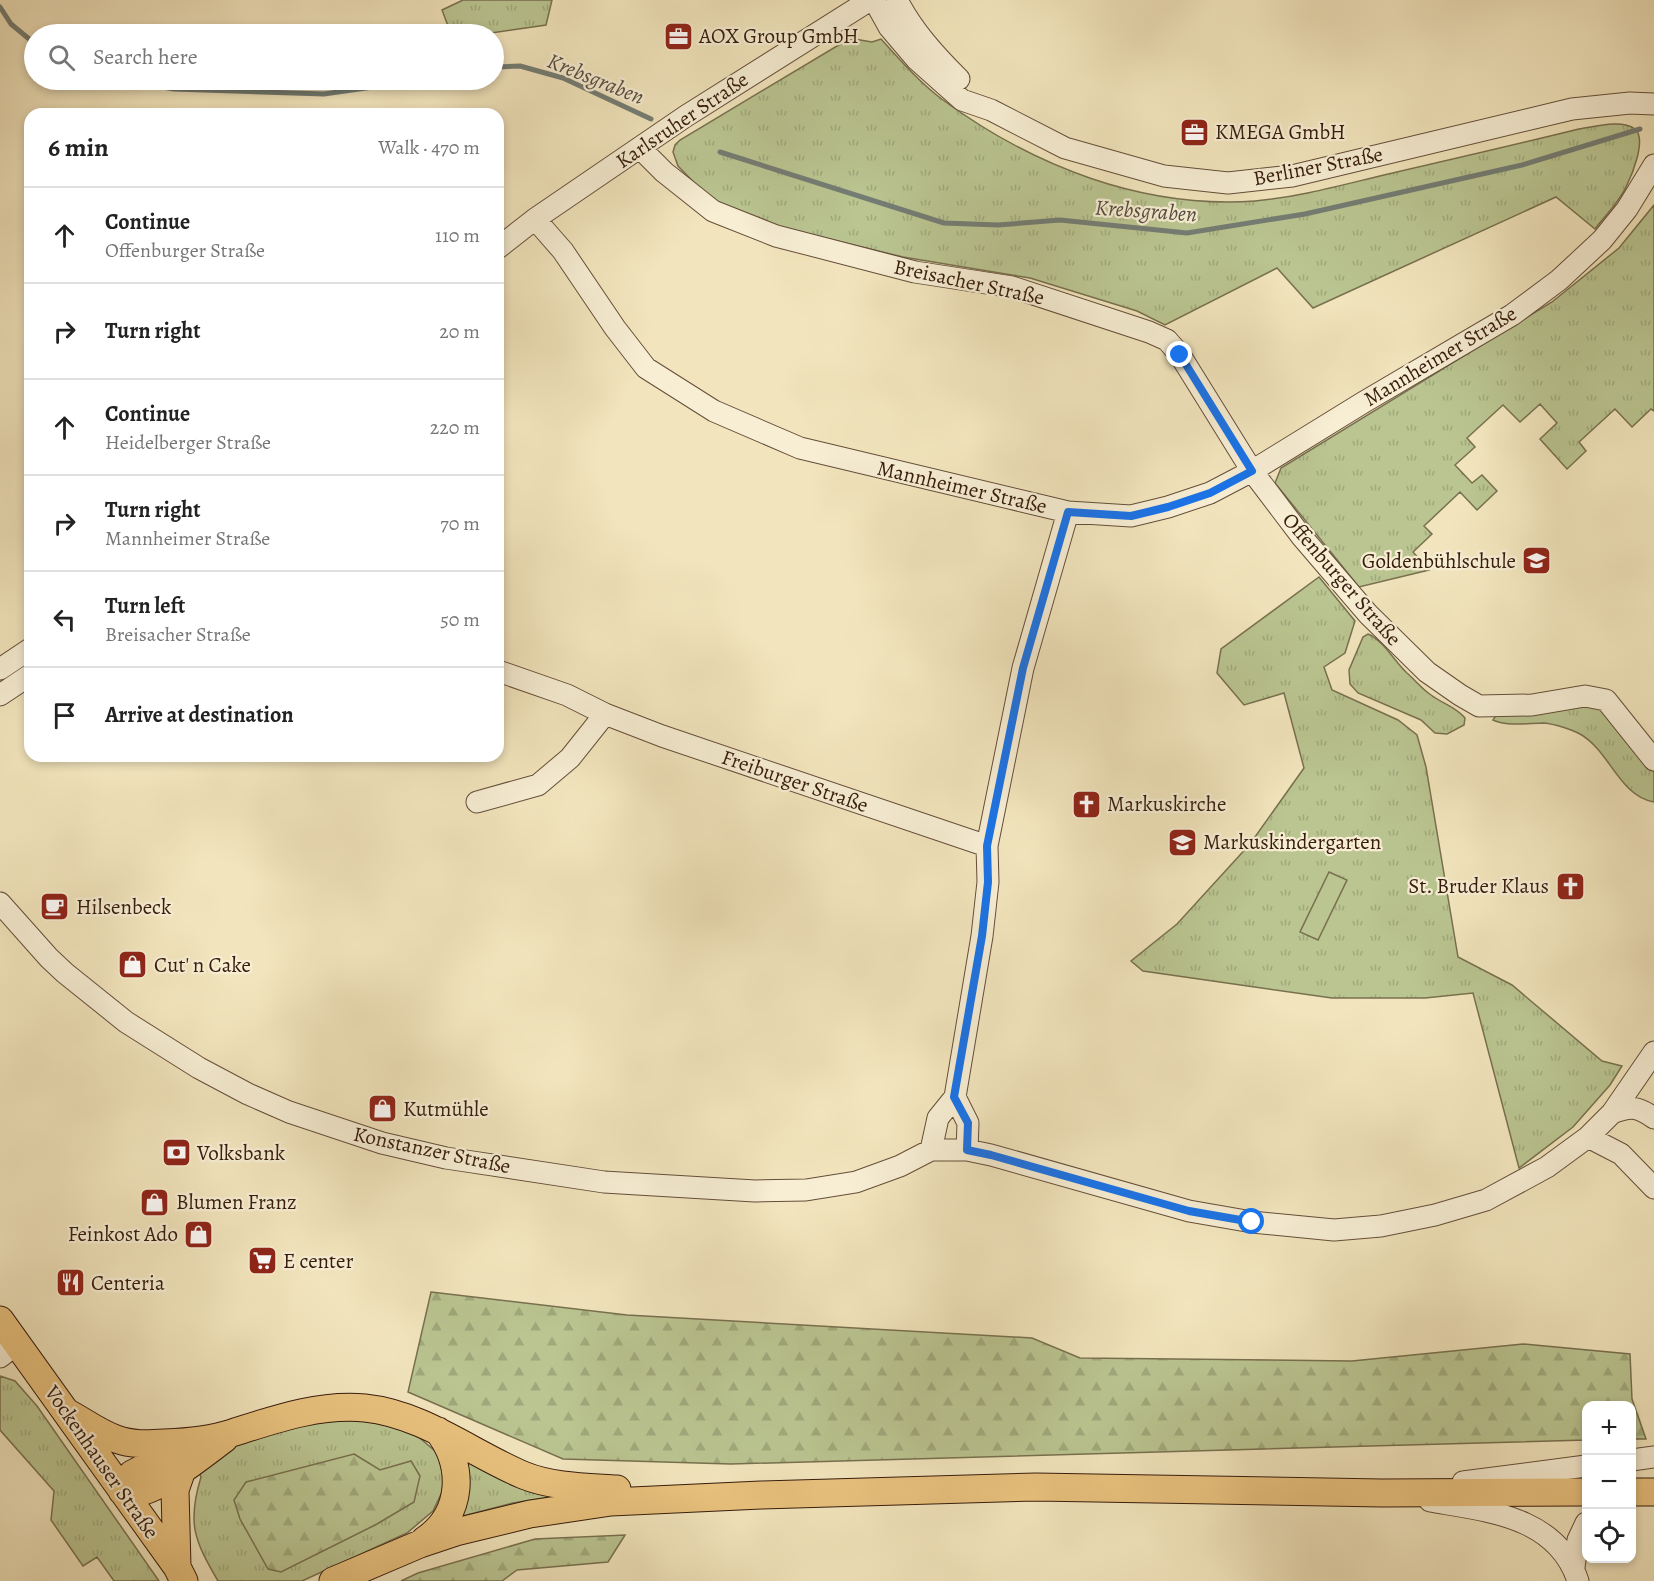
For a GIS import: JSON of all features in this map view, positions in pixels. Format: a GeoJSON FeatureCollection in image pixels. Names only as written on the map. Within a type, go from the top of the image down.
{"type":"FeatureCollection","features":[{"type":"Feature","properties":{"kind":"main road","name":"Vockenhauser Straße"},"geometry":{"type":"LineString","coordinates":[[0,1320],[9,1350],[68,1413],[181,1574]]}},
{"type":"Feature","properties":{"kind":"main road"},"geometry":{"type":"LineString","coordinates":[[68,1413],[116,1439],[140,1445],[198,1441],[231,1434],[292,1414],[349,1407],[386,1412],[412,1420],[524,1475],[546,1482],[608,1489],[735,1496]]}},
{"type":"Feature","properties":{"kind":"main road"},"geometry":{"type":"LineString","coordinates":[[420,1544],[444,1522],[453,1505],[456,1492],[457,1479],[454,1460],[438,1431]]}},
{"type":"Feature","properties":{"kind":"main road"},"geometry":{"type":"LineString","coordinates":[[198,1441],[132,1474],[124,1482],[122,1491],[132,1494],[143,1492],[182,1470],[231,1434]]}},
{"type":"Feature","properties":{"kind":"main road"},"geometry":{"type":"LineString","coordinates":[[181,1574],[175,1490],[182,1470]]}},
{"type":"Feature","properties":{"kind":"main road"},"geometry":{"type":"LineString","coordinates":[[333,1581],[420,1544],[493,1522],[570,1507],[610,1502],[1036,1487],[1382,1493],[1582,1492]]}},
{"type":"Feature","properties":{"kind":"main road"},"geometry":{"type":"LineString","coordinates":[[1636,1492],[1654,1492]]}},
{"type":"Feature","properties":{"kind":"street","name":"Berliner Straße"},"geometry":{"type":"LineString","coordinates":[[872,0],[889,27],[917,60],[962,100],[991,110],[1065,148],[1164,176],[1228,183],[1292,176],[1572,109],[1630,103],[1654,104]]}},
{"type":"Feature","properties":{"kind":"street","name":"Karlsruher Straße"},"geometry":{"type":"LineString","coordinates":[[504,243],[535,219],[686,116],[872,0]]}},
{"type":"Feature","properties":{"kind":"street","name":"Berliner Straße"},"geometry":{"type":"LineString","coordinates":[[897,0],[906,17],[933,54],[991,110]]}},
{"type":"Feature","properties":{"kind":"street","name":"Breisacher Straße"},"geometry":{"type":"LineString","coordinates":[[640,148],[664,172],[713,211],[776,236],[915,272],[1012,287],[1122,322],[1167,340],[1180,355],[1252,471]]}},
{"type":"Feature","properties":{"kind":"street","name":"Mannheimer Straße"},"geometry":{"type":"LineString","coordinates":[[535,219],[563,251],[646,369],[714,411],[800,448],[1068,512],[1131,516],[1210,493],[1252,471],[1512,315],[1559,280],[1602,240],[1627,209],[1654,165]]}},
{"type":"Feature","properties":{"kind":"street","name":"Offenburger Straße"},"geometry":{"type":"LineString","coordinates":[[1252,471],[1302,537],[1368,614],[1427,672],[1479,706],[1532,705],[1585,696],[1606,700],[1654,760]]}},
{"type":"Feature","properties":{"kind":"street"},"geometry":{"type":"LineString","coordinates":[[1068,512],[1023,668],[987,846],[988,882],[982,936],[954,1097],[938,1118],[931,1150],[967,1150],[991,1155],[1189,1211],[1252,1222],[1334,1230],[1381,1226],[1486,1200],[1547,1167],[1588,1137],[1612,1113],[1654,1052]]}},
{"type":"Feature","properties":{"kind":"street"},"geometry":{"type":"LineString","coordinates":[[0,669],[24,653]]}},
{"type":"Feature","properties":{"kind":"street","name":"Freiburger Straße"},"geometry":{"type":"LineString","coordinates":[[504,673],[567,695],[605,714],[771,774],[987,846]]}},
{"type":"Feature","properties":{"kind":"street"},"geometry":{"type":"LineString","coordinates":[[0,695],[24,679]]}},
{"type":"Feature","properties":{"kind":"street"},"geometry":{"type":"LineString","coordinates":[[477,802],[537,785],[570,758],[605,714]]}},
{"type":"Feature","properties":{"kind":"street","name":"Konstanzer Straße"},"geometry":{"type":"LineString","coordinates":[[0,903],[65,973],[126,1022],[199,1068],[248,1094],[289,1112],[382,1143],[446,1158],[604,1182],[755,1191],[806,1190],[856,1182],[900,1166],[931,1150]]}},
{"type":"Feature","properties":{"kind":"street"},"geometry":{"type":"LineString","coordinates":[[954,1097],[968,1123],[967,1150]]}},
{"type":"Feature","properties":{"kind":"street"},"geometry":{"type":"LineString","coordinates":[[1612,1113],[1630,1107],[1654,1118]]}},
{"type":"Feature","properties":{"kind":"street"},"geometry":{"type":"LineString","coordinates":[[1588,1137],[1622,1154],[1654,1188]]}},
{"type":"Feature","properties":{"kind":"street"},"geometry":{"type":"LineString","coordinates":[[1636,1459],[1654,1457]]}},
{"type":"Feature","properties":{"kind":"street"},"geometry":{"type":"LineString","coordinates":[[1382,1493],[1582,1467]]}},
{"type":"Feature","properties":{"kind":"street"},"geometry":{"type":"LineString","coordinates":[[1382,1493],[1489,1511],[1520,1521],[1549,1538],[1576,1574]]}},
{"type":"Feature","properties":{"kind":"street"},"geometry":{"type":"LineString","coordinates":[[1576,1574],[1578,1540],[1582,1533]]}},
{"type":"Feature","properties":{"kind":"green space"},"geometry":{"type":"Polygon","coordinates":[[[463,0],[552,0],[546,25],[504,31],[504,24],[447,24],[442,10],[463,0]]]}},
{"type":"Feature","properties":{"kind":"green space"},"geometry":{"type":"Polygon","coordinates":[[[854,39],[872,42],[881,39],[943,100],[1014,145],[1090,178],[1130,190],[1171,198],[1213,202],[1288,197],[1607,124],[1622,124],[1635,129],[1640,141],[1639,149],[1635,166],[1623,193],[1595,229],[1556,197],[1313,308],[1277,268],[1165,325],[1137,311],[1030,278],[903,257],[785,228],[717,206],[678,166],[673,152],[680,140],[842,43],[854,39]]]}},
{"type":"Feature","properties":{"kind":"green space"},"geometry":{"type":"Polygon","coordinates":[[[1654,205],[1654,411],[1651,409],[1632,427],[1615,409],[1579,442],[1586,451],[1567,469],[1540,439],[1557,423],[1540,404],[1520,422],[1503,405],[1467,438],[1475,447],[1455,465],[1472,483],[1482,475],[1497,491],[1477,510],[1460,492],[1424,526],[1432,534],[1413,552],[1429,570],[1359,587],[1275,483],[1281,468],[1552,302],[1619,248],[1654,205]]]}},
{"type":"Feature","properties":{"kind":"green space"},"geometry":{"type":"Polygon","coordinates":[[[1319,577],[1355,621],[1345,653],[1324,667],[1332,690],[1398,720],[1417,735],[1426,767],[1458,957],[1512,985],[1602,1061],[1622,1066],[1610,1085],[1573,1127],[1519,1168],[1473,993],[1425,998],[1332,998],[1143,971],[1131,961],[1177,924],[1250,844],[1304,768],[1284,693],[1244,705],[1217,673],[1221,649],[1319,577]]]}},
{"type":"Feature","properties":{"kind":"green space"},"geometry":{"type":"Polygon","coordinates":[[[1368,634],[1379,641],[1425,690],[1461,714],[1465,718],[1464,725],[1447,734],[1435,733],[1421,720],[1358,693],[1350,684],[1349,670],[1363,637],[1368,634]]]}},
{"type":"Feature","properties":{"kind":"green space"},"geometry":{"type":"Polygon","coordinates":[[[1590,705],[1604,708],[1615,717],[1654,772],[1654,802],[1632,791],[1599,751],[1580,734],[1544,723],[1512,724],[1493,720],[1497,714],[1590,705]]]}},
{"type":"Feature","properties":{"kind":"green space"},"geometry":{"type":"Polygon","coordinates":[[[1329,872],[1347,880],[1318,940],[1300,932],[1329,872]]]}},
{"type":"Feature","properties":{"kind":"green space"},"geometry":{"type":"Polygon","coordinates":[[[431,1292],[627,1315],[1032,1338],[1080,1358],[1352,1361],[1523,1344],[1630,1354],[1633,1401],[1582,1401],[1582,1440],[731,1464],[563,1459],[408,1392],[431,1292]]]}},
{"type":"Feature","properties":{"kind":"green space"},"geometry":{"type":"Polygon","coordinates":[[[0,1376],[15,1381],[37,1406],[159,1581],[114,1581],[97,1557],[83,1566],[51,1520],[54,1491],[0,1430],[0,1376]]]}},
{"type":"Feature","properties":{"kind":"green space"},"geometry":{"type":"Polygon","coordinates":[[[1636,1410],[1646,1439],[1636,1439],[1636,1410]]]}},
{"type":"Feature","properties":{"kind":"green space"},"geometry":{"type":"Polygon","coordinates":[[[376,1419],[415,1434],[435,1451],[445,1471],[442,1492],[433,1511],[407,1533],[302,1581],[218,1581],[203,1554],[195,1531],[194,1507],[201,1477],[198,1470],[218,1452],[254,1435],[310,1420],[376,1419]]]}},
{"type":"Feature","properties":{"kind":"green space"},"geometry":{"type":"Polygon","coordinates":[[[354,1454],[380,1470],[411,1461],[420,1476],[414,1502],[377,1524],[281,1572],[268,1569],[240,1519],[234,1500],[246,1482],[354,1454]]]}},
{"type":"Feature","properties":{"kind":"green space"},"geometry":{"type":"Polygon","coordinates":[[[459,1454],[569,1494],[513,1503],[451,1519],[459,1454]]]}},
{"type":"Feature","properties":{"kind":"green space"},"geometry":{"type":"Polygon","coordinates":[[[625,1535],[608,1562],[517,1570],[502,1581],[401,1581],[418,1573],[535,1539],[625,1535]]]}},
{"type":"Feature","properties":{"kind":"waterway","name":"Krebsgraben"},"geometry":{"type":"LineString","coordinates":[[0,7],[11,24],[24,35]]}},
{"type":"Feature","properties":{"kind":"waterway","name":"Krebsgraben"},"geometry":{"type":"LineString","coordinates":[[504,67],[520,66],[563,78],[651,119]]}},
{"type":"Feature","properties":{"kind":"waterway","name":"Krebsgraben"},"geometry":{"type":"LineString","coordinates":[[204,90],[324,94],[352,90]]}},
{"type":"Feature","properties":{"kind":"waterway","name":"Krebsgraben"},"geometry":{"type":"LineString","coordinates":[[720,152],[944,223],[998,225],[1060,220],[1187,233],[1305,214],[1522,165],[1640,129]]}},
{"type":"Feature","properties":{"kind":"place","name":"AOX Group GmbH"},"geometry":{"type":"Point","coordinates":[678,36]}},
{"type":"Feature","properties":{"kind":"place","name":"KMEGA GmbH"},"geometry":{"type":"Point","coordinates":[1194,132]}},
{"type":"Feature","properties":{"kind":"place","name":"Goldenbühlschule"},"geometry":{"type":"Point","coordinates":[1537,561]}},
{"type":"Feature","properties":{"kind":"place","name":"Markuskirche"},"geometry":{"type":"Point","coordinates":[1086,804]}},
{"type":"Feature","properties":{"kind":"place","name":"Markuskindergarten"},"geometry":{"type":"Point","coordinates":[1182,842]}},
{"type":"Feature","properties":{"kind":"place","name":"St. Bruder Klaus"},"geometry":{"type":"Point","coordinates":[1570,886]}},
{"type":"Feature","properties":{"kind":"place","name":"Hilsenbeck"},"geometry":{"type":"Point","coordinates":[55,907]}},
{"type":"Feature","properties":{"kind":"place","name":"Cut' n Cake"},"geometry":{"type":"Point","coordinates":[133,965]}},
{"type":"Feature","properties":{"kind":"place","name":"Kutmühle"},"geometry":{"type":"Point","coordinates":[382,1109]}},
{"type":"Feature","properties":{"kind":"place","name":"Volksbank"},"geometry":{"type":"Point","coordinates":[176,1153]}},
{"type":"Feature","properties":{"kind":"place","name":"Blumen Franz"},"geometry":{"type":"Point","coordinates":[155,1202]}},
{"type":"Feature","properties":{"kind":"place","name":"Feinkost Ado"},"geometry":{"type":"Point","coordinates":[199,1234]}},
{"type":"Feature","properties":{"kind":"place","name":"E center"},"geometry":{"type":"Point","coordinates":[262,1261]}},
{"type":"Feature","properties":{"kind":"place","name":"Centeria"},"geometry":{"type":"Point","coordinates":[70,1283]}},
{"type":"Feature","properties":{"kind":"route"},"geometry":{"type":"LineString","coordinates":[[1180,355],[1252,471],[1210,493],[1131,516],[1068,512],[1023,668],[987,846],[988,882],[982,936],[954,1097],[968,1123],[967,1150],[1189,1211],[1252,1222]]}}]}
